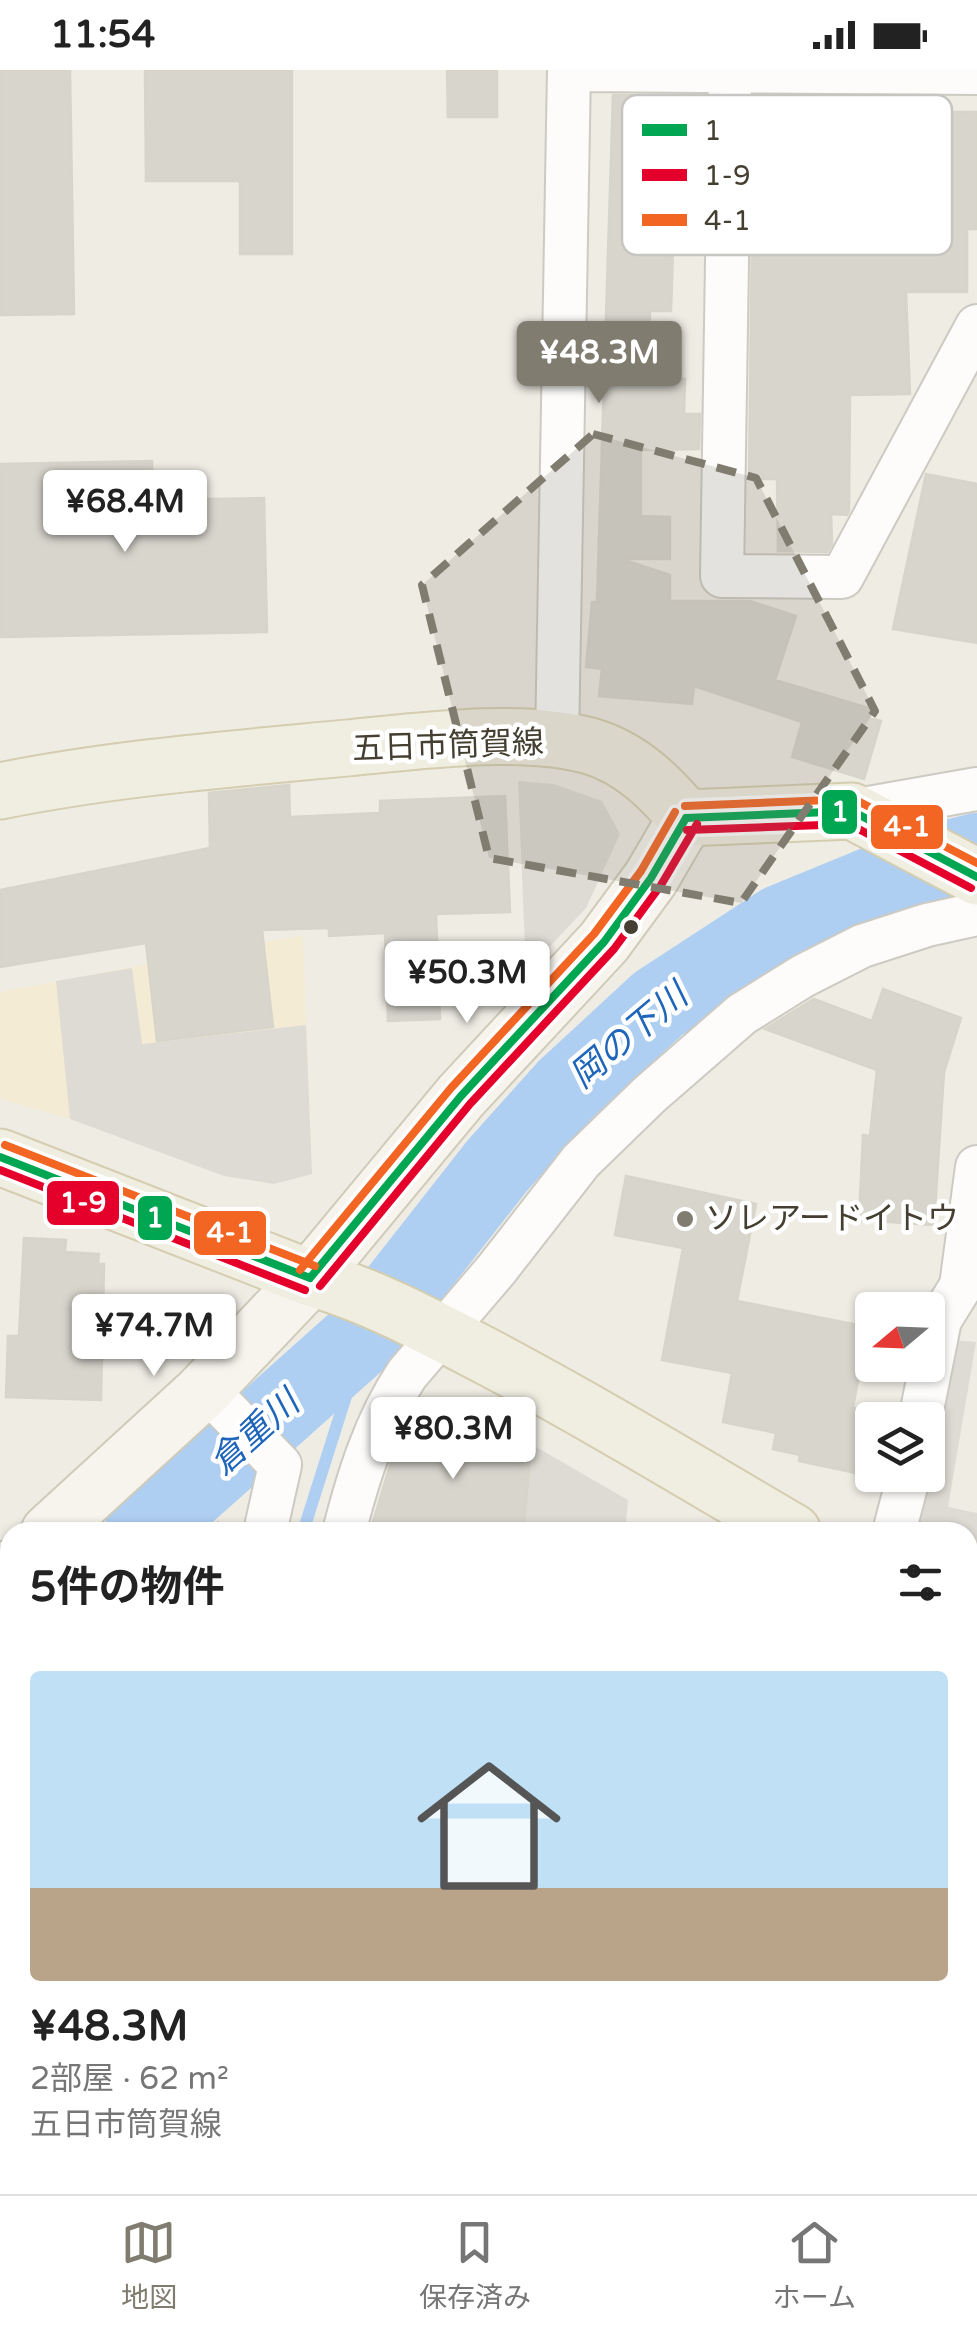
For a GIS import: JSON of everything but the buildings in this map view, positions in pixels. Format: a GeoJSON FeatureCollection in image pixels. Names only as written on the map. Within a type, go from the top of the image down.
{"type":"FeatureCollection","features":[{"type":"Feature","properties":{"kind":"main road","name":"五日市筒賀線"},"geometry":{"type":"LineString","coordinates":[[0,792],[116,772],[476,738],[588,746],[622,758],[663,790],[686,818]]}},
{"type":"Feature","properties":{"kind":"main road"},"geometry":{"type":"LineString","coordinates":[[686,818],[867,819],[977,878]]}},
{"type":"Feature","properties":{"kind":"main road"},"geometry":{"type":"LineString","coordinates":[[0,1157],[322,1282],[434,1330],[580,1406],[776,1522]]}},
{"type":"Feature","properties":{"kind":"street"},"geometry":{"type":"LineString","coordinates":[[557,742],[569,70]]}},
{"type":"Feature","properties":{"kind":"street"},"geometry":{"type":"LineString","coordinates":[[580,70],[977,73]]}},
{"type":"Feature","properties":{"kind":"street"},"geometry":{"type":"LineString","coordinates":[[727,255],[722,576],[842,576],[977,326]]}},
{"type":"Feature","properties":{"kind":"street"},"geometry":{"type":"LineString","coordinates":[[867,819],[977,789]]}},
{"type":"Feature","properties":{"kind":"street"},"geometry":{"type":"LineString","coordinates":[[61,1522],[213,1397],[322,1282],[461,1096],[604,942],[651,878],[686,818]]}},
{"type":"Feature","properties":{"kind":"street"},"geometry":{"type":"LineString","coordinates":[[347,1522],[370,1446],[392,1397],[434,1330],[581,1160],[742,1014],[803,976],[862,946],[977,914]]}},
{"type":"Feature","properties":{"kind":"street"},"geometry":{"type":"LineString","coordinates":[[927,1402],[959,1322],[977,1168]]}},
{"type":"Feature","properties":{"kind":"street"},"geometry":{"type":"LineString","coordinates":[[213,1397],[280,1464],[267,1522]]}},
{"type":"Feature","properties":{"kind":"street"},"geometry":{"type":"LineString","coordinates":[[897,1522],[905,1492]]}},
{"type":"Feature","properties":{"kind":"highlighted area"},"geometry":{"type":"Polygon","coordinates":[[[593,434],[756,478],[875,711],[741,903],[489,858],[422,585],[593,434]]]}},
{"type":"Feature","properties":{"kind":"shaded area"},"geometry":{"type":"Polygon","coordinates":[[[518,781],[554,784],[602,801],[620,834],[586,908],[526,972],[518,781]]]}},
{"type":"Feature","properties":{"kind":"shaded area"},"geometry":{"type":"Polygon","coordinates":[[[303,935],[312,1174],[274,1184],[224,1176],[70,1119],[0,1099],[0,992],[303,935]]]}},
{"type":"Feature","properties":{"kind":"shaded area"},"geometry":{"type":"Polygon","coordinates":[[[132,968],[142,1044],[306,1025],[312,1174],[274,1184],[224,1176],[70,1119],[56,981],[132,968]]]}},
{"type":"Feature","properties":{"kind":"shaded area"},"geometry":{"type":"Polygon","coordinates":[[[951,1340],[976,1342],[948,1507],[977,1513],[977,1522],[916,1522],[924,1492],[945,1492],[945,1402],[938,1402],[951,1340]]]}},
{"type":"Feature","properties":{"kind":"shaded area"},"geometry":{"type":"Polygon","coordinates":[[[531,1444],[628,1500],[626,1522],[525,1522],[531,1444]]]}},
{"type":"Feature","properties":{"kind":"waterway","name":"岡の下川"},"geometry":{"type":"LineString","coordinates":[[154,1522],[366,1333],[497,1166],[566,1089],[658,1004],[782,923],[921,866],[977,852]]}},
{"type":"Feature","properties":{"kind":"waterway"},"geometry":{"type":"LineString","coordinates":[[306,1522],[366,1333]]}},
{"type":"Feature","properties":{"kind":"transit line","name":"4-1"},"geometry":{"type":"LineString","coordinates":[[685,806],[854,799],[977,863]]}},
{"type":"Feature","properties":{"kind":"transit line","name":"1"},"geometry":{"type":"LineString","coordinates":[[686,818],[852,811],[977,877]]}},
{"type":"Feature","properties":{"kind":"transit line","name":"4-1"},"geometry":{"type":"LineString","coordinates":[[300,1270],[451,1088],[594,934],[641,871],[675,812]]}},
{"type":"Feature","properties":{"kind":"transit line","name":"1"},"geometry":{"type":"LineString","coordinates":[[310,1278],[461,1096],[604,942],[651,878],[686,818]]}},
{"type":"Feature","properties":{"kind":"transit line","name":"1-9"},"geometry":{"type":"LineString","coordinates":[[320,1286],[470,1104],[614,949],[661,885],[697,824]]}},
{"type":"Feature","properties":{"kind":"transit line","name":"1-9"},"geometry":{"type":"LineString","coordinates":[[687,830],[849,824],[971,888]]}},
{"type":"Feature","properties":{"kind":"transit line","name":"4-1"},"geometry":{"type":"LineString","coordinates":[[5,1145],[315,1266]]}},
{"type":"Feature","properties":{"kind":"transit line","name":"1"},"geometry":{"type":"LineString","coordinates":[[0,1157],[310,1278]]}},
{"type":"Feature","properties":{"kind":"transit line","name":"1-9"},"geometry":{"type":"LineString","coordinates":[[0,1170],[305,1290]]}},
{"type":"Feature","properties":{"kind":"place","name":"ソレアードイトウ"},"geometry":{"type":"Point","coordinates":[685,1219]}},
{"type":"Feature","properties":{"kind":"water label","name":"倉重川"},"geometry":{"type":"Point","coordinates":[255,1433]}}]}
